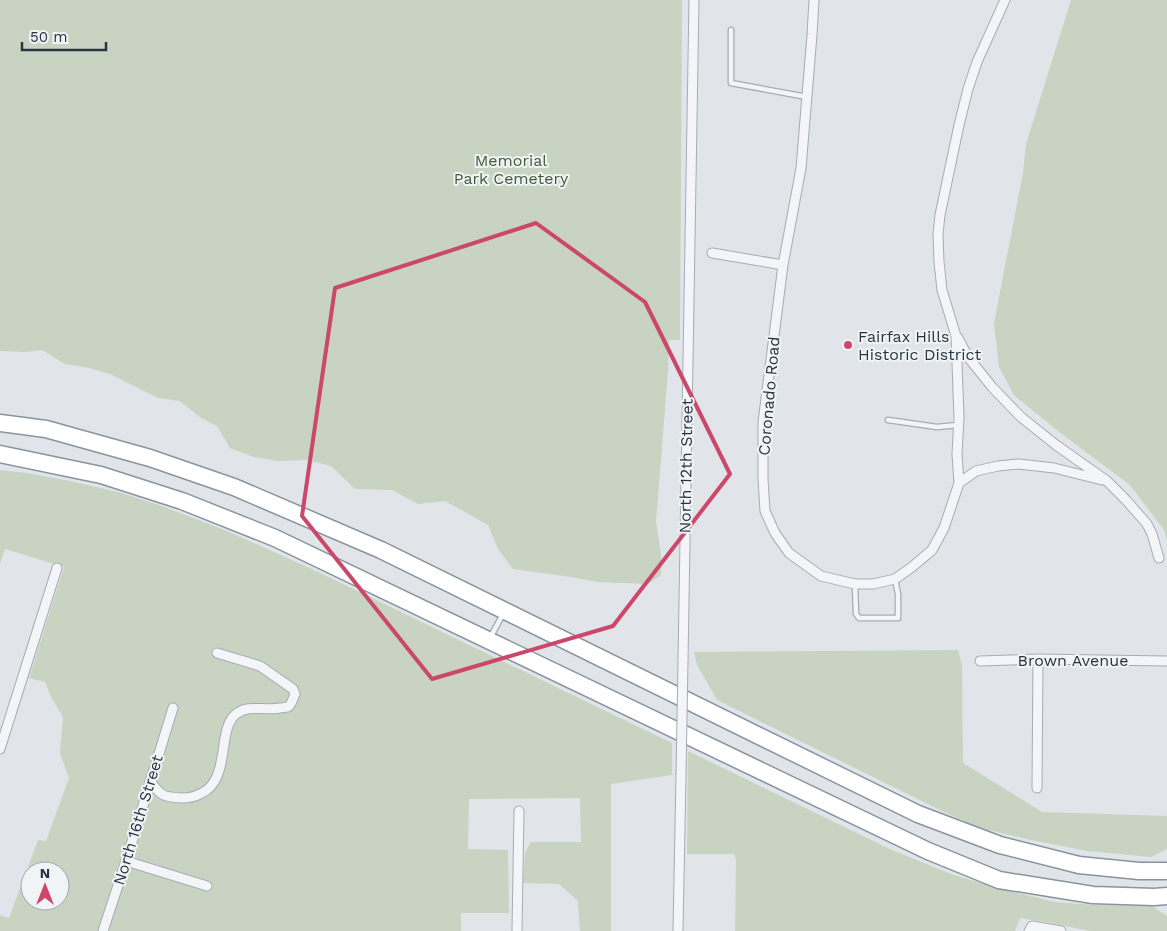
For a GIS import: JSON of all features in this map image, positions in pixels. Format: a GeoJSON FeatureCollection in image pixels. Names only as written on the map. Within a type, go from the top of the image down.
{"type":"FeatureCollection","features":[{"type":"Feature","properties":{"kind":"highway"},"geometry":{"type":"LineString","coordinates":[[0,423],[46,429],[150,458],[234,487],[380,550],[918,814],[1000,845],[1079,865],[1139,871],[1167,871]]}},
{"type":"Feature","properties":{"kind":"highway"},"geometry":{"type":"LineString","coordinates":[[0,454],[101,475],[182,501],[275,538],[928,851],[999,880],[1093,895],[1167,896]]}},
{"type":"Feature","properties":{"kind":"street","name":"North 12th Street"},"geometry":{"type":"LineString","coordinates":[[678,931],[694,0]]}},
{"type":"Feature","properties":{"kind":"street","name":"Coronado Road"},"geometry":{"type":"LineString","coordinates":[[814,0],[801,168],[783,265],[763,422],[763,479],[765,511],[775,533],[789,553],[821,576],[855,584],[873,584],[895,579],[932,550],[944,528],[958,483],[956,336]]}},
{"type":"Feature","properties":{"kind":"street"},"geometry":{"type":"LineString","coordinates":[[1005,0],[977,62],[968,89],[944,192],[938,234],[942,290],[956,336],[968,357],[992,387],[1021,417],[1107,482],[1126,500],[1147,524],[1159,558]]}},
{"type":"Feature","properties":{"kind":"street"},"geometry":{"type":"LineString","coordinates":[[712,253],[783,265]]}},
{"type":"Feature","properties":{"kind":"street"},"geometry":{"type":"LineString","coordinates":[[958,483],[976,471],[1019,464],[1054,468],[1107,482]]}},
{"type":"Feature","properties":{"kind":"street"},"geometry":{"type":"LineString","coordinates":[[0,749],[57,568]]}},
{"type":"Feature","properties":{"kind":"street"},"geometry":{"type":"LineString","coordinates":[[150,781],[159,793],[164,796],[191,798],[202,793],[209,788],[217,776],[221,764],[226,732],[232,717],[246,709],[287,707],[293,701],[295,694],[293,689],[260,666],[217,653]]}},
{"type":"Feature","properties":{"kind":"street"},"geometry":{"type":"LineString","coordinates":[[1037,788],[1038,659]]}},
{"type":"Feature","properties":{"kind":"street","name":"Brown Avenue"},"geometry":{"type":"LineString","coordinates":[[980,660],[1167,661]]}},
{"type":"Feature","properties":{"kind":"street","name":"North 16th Street"},"geometry":{"type":"LineString","coordinates":[[103,931],[173,708]]}},
{"type":"Feature","properties":{"kind":"street"},"geometry":{"type":"LineString","coordinates":[[517,931],[519,811]]}},
{"type":"Feature","properties":{"kind":"street"},"geometry":{"type":"LineString","coordinates":[[126,861],[206,886]]}},
{"type":"Feature","properties":{"kind":"street"},"geometry":{"type":"LineString","coordinates":[[1030,928],[1061,931]]}},
{"type":"Feature","properties":{"kind":"lane"},"geometry":{"type":"LineString","coordinates":[[732,30],[731,83],[807,97]]}},
{"type":"Feature","properties":{"kind":"lane"},"geometry":{"type":"LineString","coordinates":[[888,420],[936,427],[958,425]]}},
{"type":"Feature","properties":{"kind":"lane"},"geometry":{"type":"LineString","coordinates":[[855,584],[856,614],[859,618],[898,618],[898,594],[895,579]]}},
{"type":"Feature","properties":{"kind":"lane"},"geometry":{"type":"LineString","coordinates":[[489,640],[505,611]]}},
{"type":"Feature","properties":{"kind":"highlighted area"},"geometry":{"type":"Polygon","coordinates":[[[536,223],[645,302],[730,474],[613,626],[432,679],[302,516],[335,288],[536,223]]]}},
{"type":"Feature","properties":{"kind":"green space","name":"Memorial Park Cemetery"},"geometry":{"type":"Polygon","coordinates":[[[0,0],[682,0],[680,340],[669,340],[656,522],[661,554],[661,575],[648,584],[597,582],[513,569],[498,549],[488,525],[445,501],[418,504],[392,490],[355,489],[331,466],[307,460],[278,461],[254,457],[230,448],[217,426],[201,418],[180,401],[158,398],[110,374],[65,364],[42,350],[25,352],[0,351],[0,0]]]}},
{"type":"Feature","properties":{"kind":"green space"},"geometry":{"type":"Polygon","coordinates":[[[1071,0],[1167,0],[1167,540],[1164,530],[1130,485],[1014,395],[999,367],[994,323],[1023,173],[1026,144],[1071,0]]]}},
{"type":"Feature","properties":{"kind":"green space"},"geometry":{"type":"Polygon","coordinates":[[[0,470],[70,481],[118,492],[162,506],[227,531],[312,569],[672,743],[672,775],[611,784],[611,931],[580,931],[578,901],[559,884],[523,883],[525,853],[531,842],[581,842],[580,798],[469,799],[468,849],[508,850],[509,913],[461,913],[461,931],[0,931],[0,915],[9,918],[20,888],[20,911],[70,911],[70,861],[30,861],[38,840],[46,841],[69,778],[60,754],[63,717],[51,697],[45,682],[29,678],[64,567],[5,549],[0,564],[0,470]]]}},
{"type":"Feature","properties":{"kind":"green space"},"geometry":{"type":"Polygon","coordinates":[[[958,650],[962,666],[963,763],[1042,812],[1167,816],[1167,849],[1151,857],[1087,851],[980,828],[717,700],[697,665],[694,652],[958,650]]]}},
{"type":"Feature","properties":{"kind":"green space"},"geometry":{"type":"Polygon","coordinates":[[[688,751],[892,850],[951,874],[1004,890],[1055,902],[1152,906],[1167,916],[1167,931],[1089,931],[1020,918],[1015,931],[735,931],[736,859],[734,854],[687,854],[688,751]]]}},
{"type":"Feature","properties":{"kind":"place","name":"Fairfax Hills Historic District"},"geometry":{"type":"Point","coordinates":[848,345]}}]}
